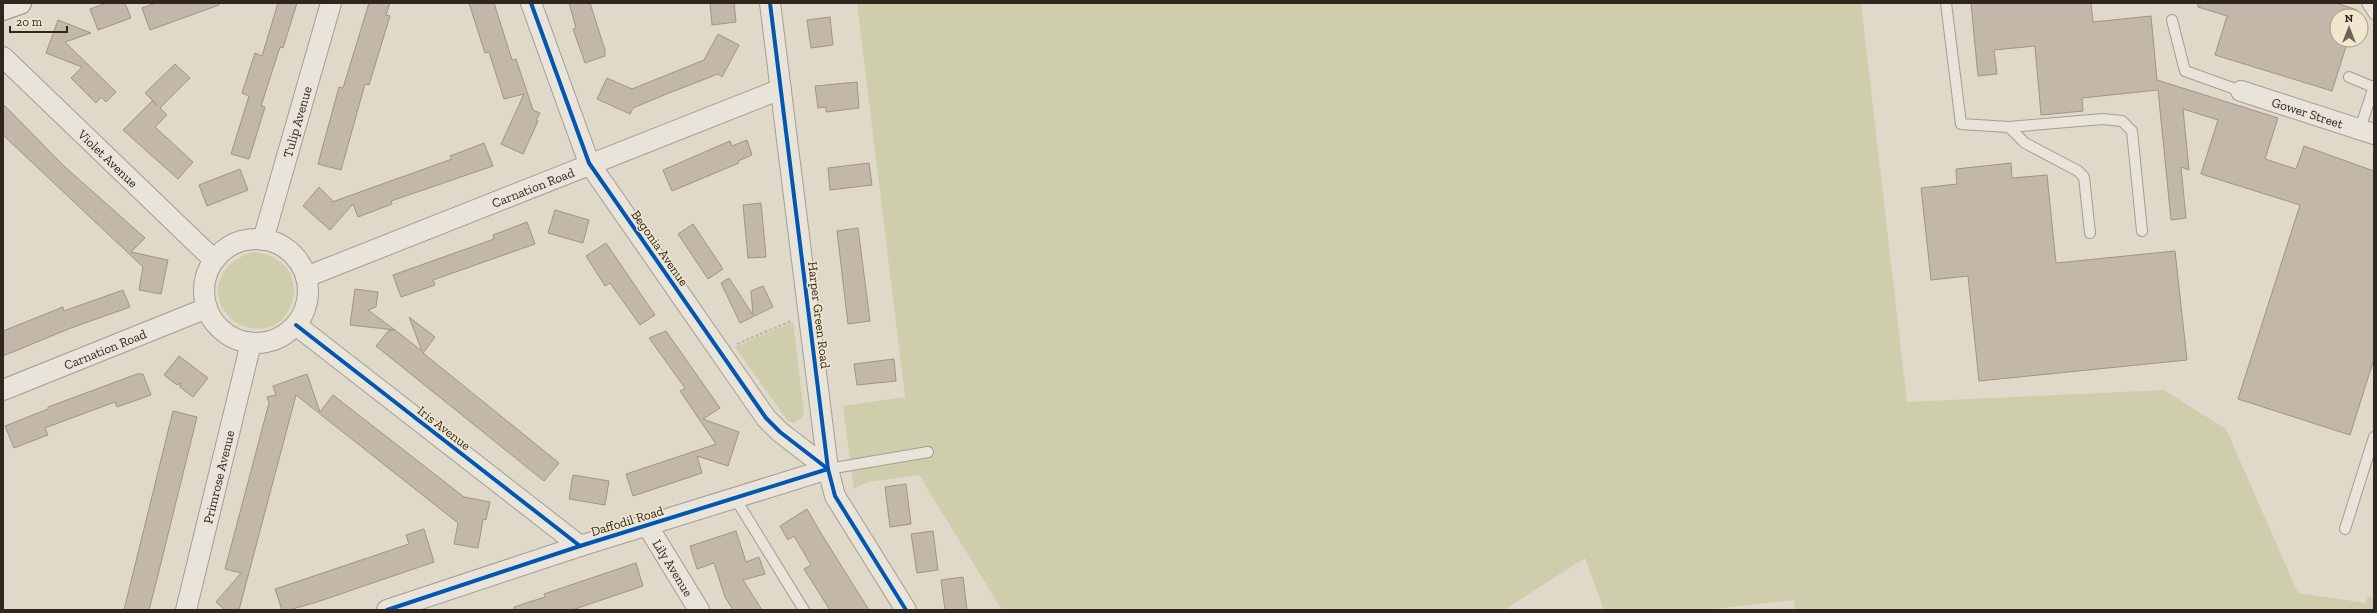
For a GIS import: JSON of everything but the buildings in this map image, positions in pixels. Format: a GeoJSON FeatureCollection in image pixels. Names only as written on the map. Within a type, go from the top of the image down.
{"type":"FeatureCollection","features":[{"type":"Feature","properties":{"kind":"street"},"geometry":{"type":"LineString","coordinates":[[3,9],[20,3]]}},
{"type":"Feature","properties":{"kind":"street","name":"Tulip Avenue"},"geometry":{"type":"LineString","coordinates":[[263,240],[331,3]]}},
{"type":"Feature","properties":{"kind":"street","name":"Begonia Avenue"},"geometry":{"type":"LineString","coordinates":[[531,3],[589,163],[766,418],[780,432],[828,469]]}},
{"type":"Feature","properties":{"kind":"street","name":"Harper Green Road"},"geometry":{"type":"LineString","coordinates":[[770,3],[828,469],[835,496],[906,610]]}},
{"type":"Feature","properties":{"kind":"street","name":"Violet Avenue"},"geometry":{"type":"LineString","coordinates":[[3,57],[214,260]]}},
{"type":"Feature","properties":{"kind":"street","name":"Carnation Road"},"geometry":{"type":"LineString","coordinates":[[306,277],[589,163],[781,89]]}},
{"type":"Feature","properties":{"kind":"street","name":"Gower Street"},"geometry":{"type":"LineString","coordinates":[[2241,91],[2367,131]]}},
{"type":"Feature","properties":{"kind":"street"},"geometry":{"type":"LineString","coordinates":[[263,240],[281,246],[292,254],[301,264],[306,277],[308,294],[305,310],[296,325],[284,336],[268,342],[251,343],[237,340],[224,332],[214,322],[207,308],[204,292],[206,275],[214,260],[232,245],[244,241],[263,240]]}},
{"type":"Feature","properties":{"kind":"street","name":"Carnation Road"},"geometry":{"type":"LineString","coordinates":[[3,390],[207,308]]}},
{"type":"Feature","properties":{"kind":"street","name":"Iris Avenue"},"geometry":{"type":"LineString","coordinates":[[296,325],[580,546]]}},
{"type":"Feature","properties":{"kind":"street","name":"Primrose Avenue"},"geometry":{"type":"LineString","coordinates":[[186,610],[251,343]]}},
{"type":"Feature","properties":{"kind":"street","name":"Daffodil Road"},"geometry":{"type":"LineString","coordinates":[[387,610],[580,546],[828,469]]}},
{"type":"Feature","properties":{"kind":"street","name":"Lily Avenue"},"geometry":{"type":"LineString","coordinates":[[647,525],[699,610]]}},
{"type":"Feature","properties":{"kind":"lane"},"geometry":{"type":"LineString","coordinates":[[1946,3],[1961,124],[2009,128],[2103,119],[2122,121],[2132,131],[2142,231]]}},
{"type":"Feature","properties":{"kind":"lane"},"geometry":{"type":"LineString","coordinates":[[2367,3],[2374,14]]}},
{"type":"Feature","properties":{"kind":"lane"},"geometry":{"type":"LineString","coordinates":[[2172,20],[2185,71],[2241,91]]}},
{"type":"Feature","properties":{"kind":"lane"},"geometry":{"type":"LineString","coordinates":[[2349,77],[2374,87],[2367,131]]}},
{"type":"Feature","properties":{"kind":"lane"},"geometry":{"type":"LineString","coordinates":[[2009,128],[2025,143],[2072,166],[2084,177],[2090,233]]}},
{"type":"Feature","properties":{"kind":"lane"},"geometry":{"type":"LineString","coordinates":[[2345,529],[2374,437]]}},
{"type":"Feature","properties":{"kind":"lane"},"geometry":{"type":"LineString","coordinates":[[828,469],[928,452]]}},
{"type":"Feature","properties":{"kind":"lane"},"geometry":{"type":"LineString","coordinates":[[735,498],[804,610]]}},
{"type":"Feature","properties":{"kind":"path"},"geometry":{"type":"LineString","coordinates":[[720,351],[809,314]]}},
{"type":"Feature","properties":{"kind":"green space"},"geometry":{"type":"Polygon","coordinates":[[[857,3],[1861,3],[1907,402],[2164,390],[2226,429],[2298,593],[2366,603],[2368,596],[2374,598],[2374,610],[1795,610],[1794,600],[1704,610],[1604,610],[1585,558],[1504,610],[1002,610],[919,475],[868,482],[854,489],[843,406],[905,397],[857,3]]]}},
{"type":"Feature","properties":{"kind":"green space"},"geometry":{"type":"Polygon","coordinates":[[[254,252],[274,258],[287,269],[293,283],[293,298],[288,312],[278,323],[264,328],[247,327],[233,321],[221,304],[218,294],[219,284],[227,268],[235,261],[254,252]]]}},
{"type":"Feature","properties":{"kind":"green space"},"geometry":{"type":"Polygon","coordinates":[[[793,322],[804,412],[802,418],[793,423],[788,421],[735,347],[793,322]]]}},
{"type":"Feature","properties":{"kind":"cycle path"},"geometry":{"type":"LineString","coordinates":[[531,3],[589,163],[766,418],[780,432],[828,469]]}},
{"type":"Feature","properties":{"kind":"cycle path"},"geometry":{"type":"LineString","coordinates":[[770,3],[828,469],[835,496],[906,610]]}},
{"type":"Feature","properties":{"kind":"cycle path"},"geometry":{"type":"LineString","coordinates":[[296,325],[580,546]]}},
{"type":"Feature","properties":{"kind":"cycle path"},"geometry":{"type":"LineString","coordinates":[[387,610],[580,546],[828,469]]}}]}
